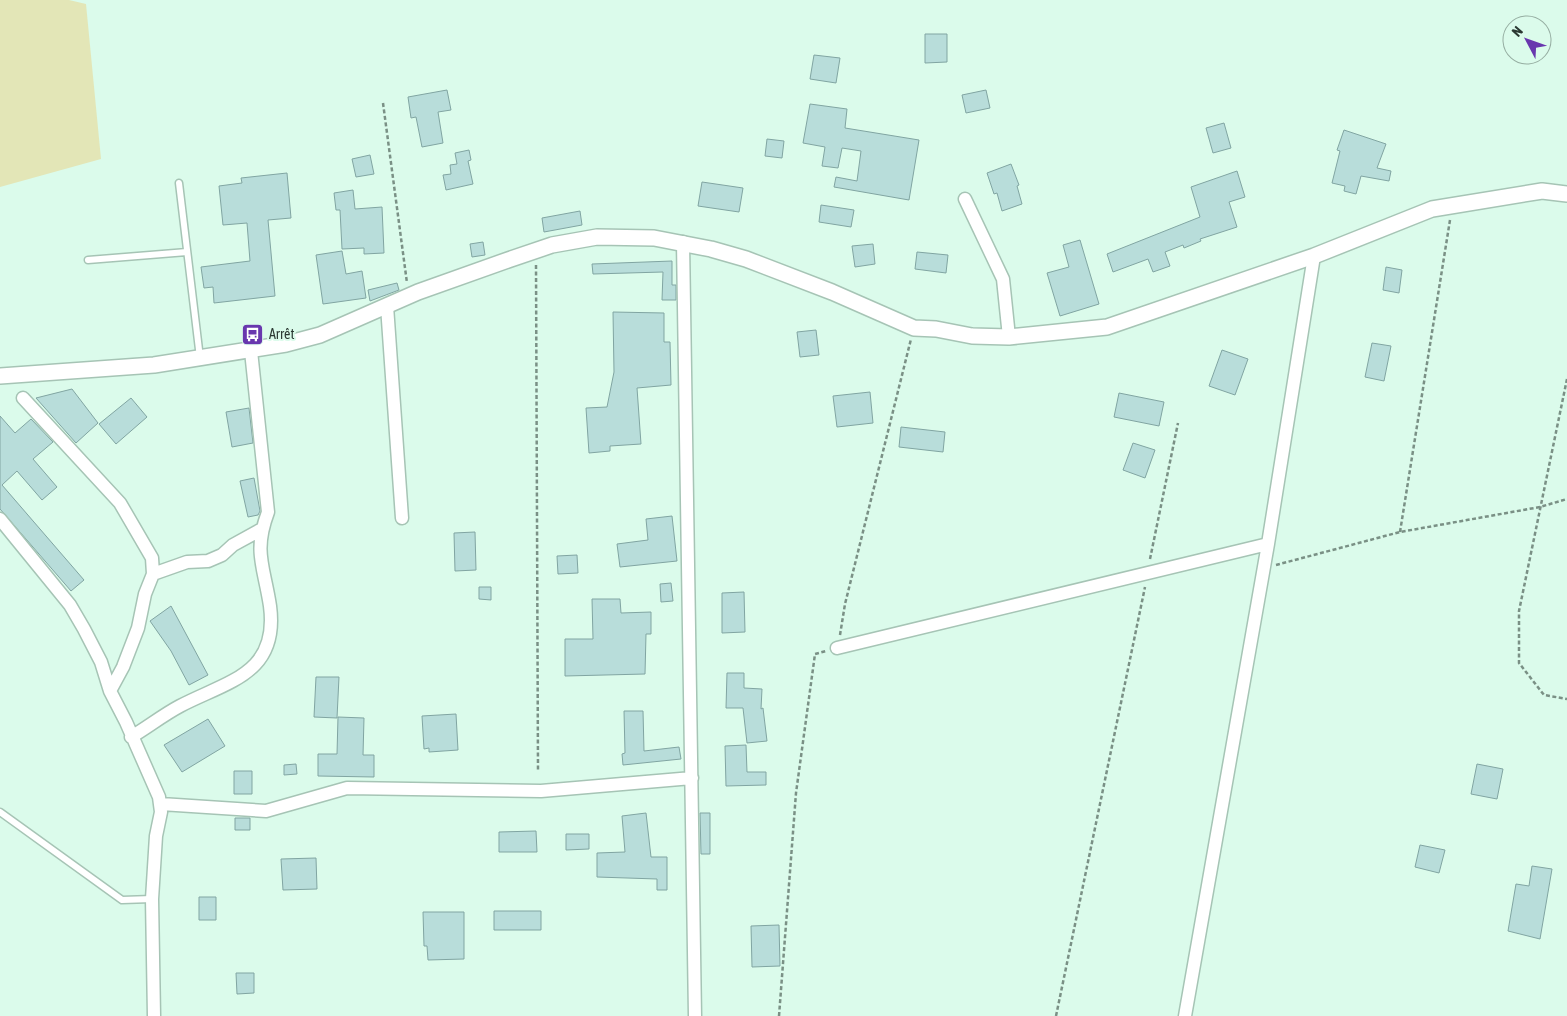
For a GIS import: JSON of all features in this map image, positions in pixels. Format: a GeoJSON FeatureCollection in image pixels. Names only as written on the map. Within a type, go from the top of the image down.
{"type":"FeatureCollection","features":[{"type":"Feature","properties":{"kind":"street"},"geometry":{"type":"LineString","coordinates":[[0,376],[154,365],[251,351],[320,334],[409,296],[536,250],[552,245],[597,237],[654,238],[683,242],[771,268],[914,328],[936,329],[972,336],[1009,337],[1107,327],[1314,256],[1432,209],[1542,191],[1567,194]]}},
{"type":"Feature","properties":{"kind":"street"},"geometry":{"type":"LineString","coordinates":[[965,199],[1003,279],[1009,337]]}},
{"type":"Feature","properties":{"kind":"street"},"geometry":{"type":"LineString","coordinates":[[683,242],[695,1016]]}},
{"type":"Feature","properties":{"kind":"street"},"geometry":{"type":"LineString","coordinates":[[1185,1016],[1264,568],[1314,256]]}},
{"type":"Feature","properties":{"kind":"street"},"geometry":{"type":"LineString","coordinates":[[387,306],[402,518]]}},
{"type":"Feature","properties":{"kind":"street"},"geometry":{"type":"LineString","coordinates":[[131,736],[178,707],[238,680],[259,662],[269,640],[270,608],[259,553],[262,528],[268,512],[251,351]]}},
{"type":"Feature","properties":{"kind":"street"},"geometry":{"type":"LineString","coordinates":[[23,398],[120,504],[152,558],[154,574],[145,594],[138,628],[123,667],[110,691]]}},
{"type":"Feature","properties":{"kind":"street"},"geometry":{"type":"LineString","coordinates":[[0,520],[70,606],[101,662],[110,691],[126,722],[161,804],[156,836],[152,899],[154,1016]]}},
{"type":"Feature","properties":{"kind":"street"},"geometry":{"type":"LineString","coordinates":[[154,574],[187,562],[208,561],[222,555],[233,545],[262,528]]}},
{"type":"Feature","properties":{"kind":"street"},"geometry":{"type":"LineString","coordinates":[[837,648],[1268,544]]}},
{"type":"Feature","properties":{"kind":"street"},"geometry":{"type":"LineString","coordinates":[[161,804],[266,811],[347,788],[541,791],[692,778]]}},
{"type":"Feature","properties":{"kind":"lane"},"geometry":{"type":"LineString","coordinates":[[179,183],[200,358]]}},
{"type":"Feature","properties":{"kind":"lane"},"geometry":{"type":"LineString","coordinates":[[88,260],[187,252]]}},
{"type":"Feature","properties":{"kind":"lane"},"geometry":{"type":"LineString","coordinates":[[0,812],[122,900],[152,899]]}},
{"type":"Feature","properties":{"kind":"path"},"geometry":{"type":"LineString","coordinates":[[383,103],[409,296]]}},
{"type":"Feature","properties":{"kind":"path"},"geometry":{"type":"LineString","coordinates":[[1400,532],[1452,206]]}},
{"type":"Feature","properties":{"kind":"path"},"geometry":{"type":"LineString","coordinates":[[536,250],[538,771]]}},
{"type":"Feature","properties":{"kind":"path"},"geometry":{"type":"LineString","coordinates":[[779,1016],[796,793],[815,654],[837,648],[845,604],[914,328]]}},
{"type":"Feature","properties":{"kind":"path"},"geometry":{"type":"LineString","coordinates":[[1567,379],[1519,611],[1519,664],[1544,695],[1567,699]]}},
{"type":"Feature","properties":{"kind":"path"},"geometry":{"type":"LineString","coordinates":[[1056,1016],[1178,423]]}},
{"type":"Feature","properties":{"kind":"path"},"geometry":{"type":"LineString","coordinates":[[1264,568],[1400,532],[1540,507],[1567,499]]}},
{"type":"Feature","properties":{"kind":"green space"},"geometry":{"type":"Polygon","coordinates":[[[0,0],[69,0],[86,4],[101,159],[0,187],[0,0]]]}},
{"type":"Feature","properties":{"kind":"building"},"geometry":{"type":"Polygon","coordinates":[[[925,34],[947,34],[947,62],[925,63],[925,34]]]}},
{"type":"Feature","properties":{"kind":"building"},"geometry":{"type":"Polygon","coordinates":[[[814,55],[840,58],[836,83],[810,79],[814,55]]]}},
{"type":"Feature","properties":{"kind":"building"},"geometry":{"type":"Polygon","coordinates":[[[447,90],[451,110],[438,112],[443,143],[422,147],[416,117],[411,118],[408,97],[447,90]]]}},
{"type":"Feature","properties":{"kind":"building"},"geometry":{"type":"Polygon","coordinates":[[[986,90],[990,108],[966,113],[962,95],[986,90]]]}},
{"type":"Feature","properties":{"kind":"building"},"geometry":{"type":"Polygon","coordinates":[[[810,104],[847,109],[845,128],[919,140],[909,200],[834,187],[836,177],[857,181],[861,151],[842,148],[838,168],[822,166],[825,147],[803,143],[810,104]]]}},
{"type":"Feature","properties":{"kind":"building"},"geometry":{"type":"Polygon","coordinates":[[[1224,123],[1231,148],[1213,153],[1206,128],[1224,123]]]}},
{"type":"Feature","properties":{"kind":"building"},"geometry":{"type":"Polygon","coordinates":[[[1344,130],[1386,144],[1377,168],[1391,171],[1389,181],[1361,176],[1356,194],[1344,191],[1345,186],[1332,183],[1340,151],[1337,150],[1344,130]]]}},
{"type":"Feature","properties":{"kind":"building"},"geometry":{"type":"Polygon","coordinates":[[[767,139],[784,141],[782,158],[765,156],[767,139]]]}},
{"type":"Feature","properties":{"kind":"building"},"geometry":{"type":"Polygon","coordinates":[[[469,150],[471,160],[468,161],[473,184],[446,190],[443,175],[451,174],[450,165],[457,164],[455,153],[469,150]]]}},
{"type":"Feature","properties":{"kind":"building"},"geometry":{"type":"Polygon","coordinates":[[[370,155],[374,174],[356,177],[352,159],[370,155]]]}},
{"type":"Feature","properties":{"kind":"building"},"geometry":{"type":"Polygon","coordinates":[[[1011,164],[1019,185],[1017,186],[1022,204],[1002,211],[997,193],[994,194],[987,173],[1011,164]]]}},
{"type":"Feature","properties":{"kind":"building"},"geometry":{"type":"Polygon","coordinates":[[[1237,171],[1245,197],[1229,202],[1237,227],[1200,239],[1201,241],[1184,248],[1183,245],[1165,252],[1170,266],[1153,272],[1148,259],[1113,272],[1107,254],[1200,217],[1191,187],[1237,171]]]}},
{"type":"Feature","properties":{"kind":"building"},"geometry":{"type":"Polygon","coordinates":[[[287,173],[291,218],[268,220],[275,296],[214,303],[213,287],[204,288],[201,267],[250,261],[247,223],[223,225],[219,186],[242,183],[241,178],[287,173]]]}},
{"type":"Feature","properties":{"kind":"building"},"geometry":{"type":"Polygon","coordinates":[[[702,182],[743,188],[739,212],[698,206],[702,182]]]}},
{"type":"Feature","properties":{"kind":"building"},"geometry":{"type":"Polygon","coordinates":[[[353,190],[355,209],[382,207],[384,253],[364,254],[364,248],[342,249],[340,210],[336,210],[334,193],[353,190]]]}},
{"type":"Feature","properties":{"kind":"building"},"geometry":{"type":"Polygon","coordinates":[[[821,205],[854,210],[851,227],[819,222],[821,205]]]}},
{"type":"Feature","properties":{"kind":"building"},"geometry":{"type":"Polygon","coordinates":[[[580,211],[582,225],[544,232],[542,218],[580,211]]]}},
{"type":"Feature","properties":{"kind":"building"},"geometry":{"type":"Polygon","coordinates":[[[1080,240],[1099,304],[1060,316],[1047,273],[1069,267],[1063,245],[1080,240]]]}},
{"type":"Feature","properties":{"kind":"building"},"geometry":{"type":"Polygon","coordinates":[[[483,242],[485,255],[472,257],[470,244],[483,242]]]}},
{"type":"Feature","properties":{"kind":"building"},"geometry":{"type":"Polygon","coordinates":[[[873,244],[875,264],[855,267],[852,246],[873,244]]]}},
{"type":"Feature","properties":{"kind":"building"},"geometry":{"type":"Polygon","coordinates":[[[342,251],[346,274],[362,271],[366,298],[323,304],[316,255],[342,251]]]}},
{"type":"Feature","properties":{"kind":"building"},"geometry":{"type":"Polygon","coordinates":[[[917,252],[948,255],[946,273],[915,269],[917,252]]]}},
{"type":"Feature","properties":{"kind":"building"},"geometry":{"type":"Polygon","coordinates":[[[672,261],[672,285],[676,285],[676,300],[662,300],[663,272],[593,274],[592,264],[672,261]]]}},
{"type":"Feature","properties":{"kind":"building"},"geometry":{"type":"Polygon","coordinates":[[[1386,267],[1402,270],[1399,293],[1383,290],[1386,267]]]}},
{"type":"Feature","properties":{"kind":"building"},"geometry":{"type":"Polygon","coordinates":[[[397,283],[399,290],[370,301],[368,290],[397,283]]]}},
{"type":"Feature","properties":{"kind":"building"},"geometry":{"type":"Polygon","coordinates":[[[613,312],[664,313],[664,342],[670,342],[671,385],[637,388],[641,444],[610,446],[610,451],[589,453],[586,408],[607,407],[614,372],[613,312]]]}},
{"type":"Feature","properties":{"kind":"building"},"geometry":{"type":"Polygon","coordinates":[[[816,330],[819,355],[800,357],[797,332],[816,330]]]}},
{"type":"Feature","properties":{"kind":"building"},"geometry":{"type":"Polygon","coordinates":[[[1372,343],[1391,346],[1384,381],[1365,377],[1372,343]]]}},
{"type":"Feature","properties":{"kind":"building"},"geometry":{"type":"Polygon","coordinates":[[[1222,350],[1248,359],[1235,395],[1209,386],[1222,350]]]}},
{"type":"Feature","properties":{"kind":"building"},"geometry":{"type":"Polygon","coordinates":[[[72,389],[98,423],[76,443],[36,398],[72,389]]]}},
{"type":"Feature","properties":{"kind":"building"},"geometry":{"type":"Polygon","coordinates":[[[870,392],[873,423],[837,427],[833,396],[870,392]]]}},
{"type":"Feature","properties":{"kind":"building"},"geometry":{"type":"Polygon","coordinates":[[[1119,393],[1164,402],[1159,426],[1114,417],[1119,393]]]}},
{"type":"Feature","properties":{"kind":"building"},"geometry":{"type":"Polygon","coordinates":[[[131,398],[147,417],[116,444],[99,424],[131,398]]]}},
{"type":"Feature","properties":{"kind":"building"},"geometry":{"type":"Polygon","coordinates":[[[249,408],[253,443],[232,447],[226,412],[249,408]]]}},
{"type":"Feature","properties":{"kind":"building"},"geometry":{"type":"Polygon","coordinates":[[[0,416],[15,433],[31,419],[53,442],[33,459],[57,487],[42,500],[17,471],[2,485],[84,580],[71,591],[0,509],[0,416]]]}},
{"type":"Feature","properties":{"kind":"building"},"geometry":{"type":"Polygon","coordinates":[[[901,427],[945,432],[943,452],[899,447],[901,427]]]}},
{"type":"Feature","properties":{"kind":"building"},"geometry":{"type":"Polygon","coordinates":[[[1133,443],[1155,450],[1145,478],[1123,470],[1133,443]]]}},
{"type":"Feature","properties":{"kind":"building"},"geometry":{"type":"Polygon","coordinates":[[[254,478],[260,511],[258,515],[248,517],[240,481],[254,478]]]}},
{"type":"Feature","properties":{"kind":"building"},"geometry":{"type":"Polygon","coordinates":[[[672,516],[677,561],[620,567],[617,544],[648,540],[646,519],[672,516]]]}},
{"type":"Feature","properties":{"kind":"building"},"geometry":{"type":"Polygon","coordinates":[[[475,532],[476,570],[455,571],[454,533],[475,532]]]}},
{"type":"Feature","properties":{"kind":"building"},"geometry":{"type":"Polygon","coordinates":[[[577,555],[578,573],[558,574],[557,556],[577,555]]]}},
{"type":"Feature","properties":{"kind":"building"},"geometry":{"type":"Polygon","coordinates":[[[671,583],[673,601],[661,602],[660,584],[671,583]]]}},
{"type":"Feature","properties":{"kind":"building"},"geometry":{"type":"Polygon","coordinates":[[[479,587],[491,587],[491,600],[479,599],[479,587]]]}},
{"type":"Feature","properties":{"kind":"building"},"geometry":{"type":"Polygon","coordinates":[[[744,592],[745,632],[722,633],[722,593],[744,592]]]}},
{"type":"Feature","properties":{"kind":"building"},"geometry":{"type":"Polygon","coordinates":[[[592,599],[620,599],[621,613],[651,612],[651,634],[646,634],[645,674],[565,676],[565,639],[593,639],[592,599]]]}},
{"type":"Feature","properties":{"kind":"building"},"geometry":{"type":"Polygon","coordinates":[[[171,606],[208,675],[189,685],[171,651],[150,621],[171,606]]]}},
{"type":"Feature","properties":{"kind":"building"},"geometry":{"type":"Polygon","coordinates":[[[727,673],[744,673],[744,688],[762,689],[761,709],[763,708],[767,741],[747,743],[743,708],[726,708],[727,673]]]}},
{"type":"Feature","properties":{"kind":"building"},"geometry":{"type":"Polygon","coordinates":[[[316,677],[339,677],[337,718],[314,717],[316,677]]]}},
{"type":"Feature","properties":{"kind":"building"},"geometry":{"type":"Polygon","coordinates":[[[624,711],[643,711],[644,751],[679,747],[681,759],[623,765],[622,754],[625,753],[624,711]]]}},
{"type":"Feature","properties":{"kind":"building"},"geometry":{"type":"Polygon","coordinates":[[[456,714],[458,750],[429,752],[429,748],[424,749],[422,716],[456,714]]]}},
{"type":"Feature","properties":{"kind":"building"},"geometry":{"type":"Polygon","coordinates":[[[338,717],[364,718],[363,755],[374,755],[374,777],[318,776],[318,754],[337,754],[338,717]]]}},
{"type":"Feature","properties":{"kind":"building"},"geometry":{"type":"Polygon","coordinates":[[[208,719],[225,746],[182,772],[164,745],[208,719]]]}},
{"type":"Feature","properties":{"kind":"building"},"geometry":{"type":"Polygon","coordinates":[[[746,745],[747,772],[766,772],[766,785],[726,786],[725,746],[746,745]]]}},
{"type":"Feature","properties":{"kind":"building"},"geometry":{"type":"Polygon","coordinates":[[[296,764],[297,774],[284,775],[284,765],[296,764]]]}},
{"type":"Feature","properties":{"kind":"building"},"geometry":{"type":"Polygon","coordinates":[[[1477,764],[1503,769],[1497,799],[1471,794],[1477,764]]]}},
{"type":"Feature","properties":{"kind":"building"},"geometry":{"type":"Polygon","coordinates":[[[234,771],[252,771],[252,794],[234,794],[234,771]]]}},
{"type":"Feature","properties":{"kind":"building"},"geometry":{"type":"Polygon","coordinates":[[[646,813],[651,857],[667,857],[667,890],[657,890],[657,879],[597,877],[597,853],[625,852],[622,816],[646,813]]]}},
{"type":"Feature","properties":{"kind":"building"},"geometry":{"type":"Polygon","coordinates":[[[700,813],[710,813],[710,854],[701,854],[700,813]]]}},
{"type":"Feature","properties":{"kind":"building"},"geometry":{"type":"Polygon","coordinates":[[[235,818],[250,818],[250,830],[235,830],[235,818]]]}},
{"type":"Feature","properties":{"kind":"building"},"geometry":{"type":"Polygon","coordinates":[[[536,831],[537,852],[499,852],[499,832],[536,831]]]}},
{"type":"Feature","properties":{"kind":"building"},"geometry":{"type":"Polygon","coordinates":[[[566,834],[589,834],[589,849],[566,850],[566,834]]]}},
{"type":"Feature","properties":{"kind":"building"},"geometry":{"type":"Polygon","coordinates":[[[1420,845],[1445,850],[1439,873],[1415,867],[1420,845]]]}},
{"type":"Feature","properties":{"kind":"building"},"geometry":{"type":"Polygon","coordinates":[[[316,858],[317,889],[283,890],[281,859],[316,858]]]}},
{"type":"Feature","properties":{"kind":"building"},"geometry":{"type":"Polygon","coordinates":[[[1532,866],[1552,869],[1540,939],[1508,931],[1516,884],[1529,886],[1532,866]]]}},
{"type":"Feature","properties":{"kind":"building"},"geometry":{"type":"Polygon","coordinates":[[[199,897],[216,897],[216,920],[199,920],[199,897]]]}},
{"type":"Feature","properties":{"kind":"building"},"geometry":{"type":"Polygon","coordinates":[[[494,911],[541,911],[541,930],[494,930],[494,911]]]}},
{"type":"Feature","properties":{"kind":"building"},"geometry":{"type":"Polygon","coordinates":[[[423,912],[464,912],[464,959],[428,960],[427,946],[424,946],[423,912]]]}},
{"type":"Feature","properties":{"kind":"building"},"geometry":{"type":"Polygon","coordinates":[[[779,925],[780,966],[752,967],[751,926],[779,925]]]}},
{"type":"Feature","properties":{"kind":"building"},"geometry":{"type":"Polygon","coordinates":[[[236,973],[254,973],[254,993],[237,994],[236,973]]]}},
{"type":"Feature","properties":{"kind":"place","name":"Arrêt"},"geometry":{"type":"Point","coordinates":[253,334]}}]}
